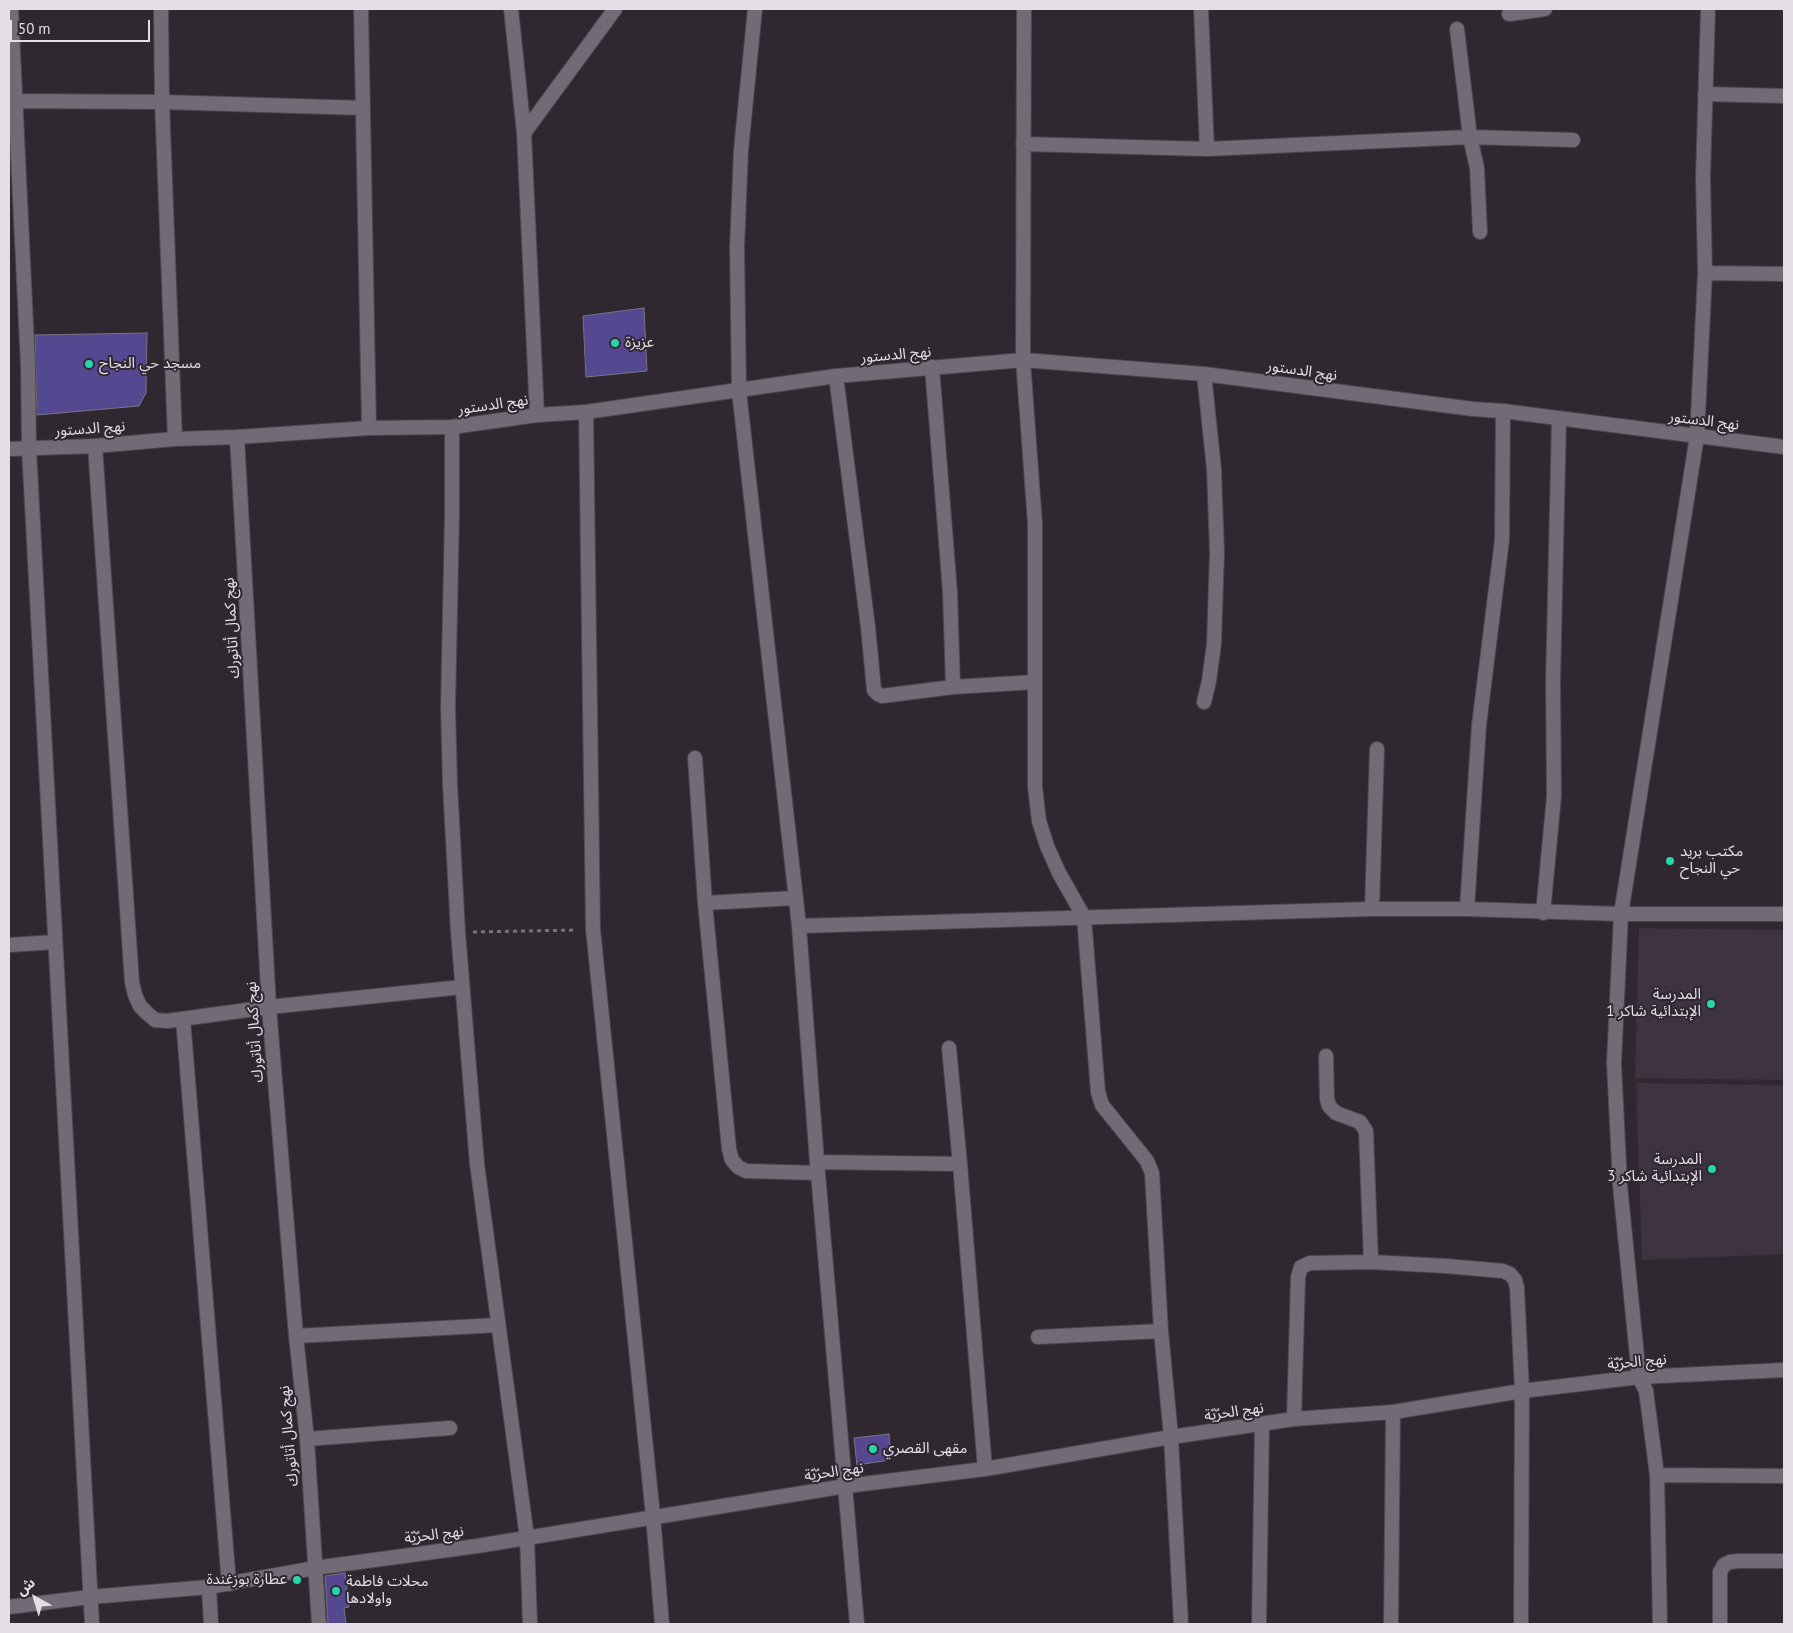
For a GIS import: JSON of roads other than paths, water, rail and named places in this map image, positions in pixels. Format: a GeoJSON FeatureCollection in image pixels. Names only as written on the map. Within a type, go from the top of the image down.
{"type":"FeatureCollection","features":[{"type":"Feature","properties":{"kind":"street"},"geometry":{"type":"LineString","coordinates":[[11,9],[28,366],[29,449],[92,1624]]}},
{"type":"Feature","properties":{"kind":"street"},"geometry":{"type":"LineString","coordinates":[[161,9],[162,102],[175,439]]}},
{"type":"Feature","properties":{"kind":"street"},"geometry":{"type":"LineString","coordinates":[[361,9],[368,428]]}},
{"type":"Feature","properties":{"kind":"street"},"geometry":{"type":"LineString","coordinates":[[511,9],[524,133],[537,415]]}},
{"type":"Feature","properties":{"kind":"street"},"geometry":{"type":"LineString","coordinates":[[524,133],[615,9]]}},
{"type":"Feature","properties":{"kind":"street"},"geometry":{"type":"LineString","coordinates":[[754,9],[741,150],[738,238],[738,391],[799,926],[817,1168],[857,1624]]}},
{"type":"Feature","properties":{"kind":"street"},"geometry":{"type":"LineString","coordinates":[[1024,9],[1023,360],[1035,524],[1036,787],[1039,821],[1047,846],[1059,873],[1084,916],[1098,1092],[1102,1105],[1147,1161],[1152,1173],[1161,1331],[1171,1437],[1181,1624]]}},
{"type":"Feature","properties":{"kind":"street"},"geometry":{"type":"LineString","coordinates":[[1201,9],[1207,149]]}},
{"type":"Feature","properties":{"kind":"street"},"geometry":{"type":"LineString","coordinates":[[1509,14],[1545,9]]}},
{"type":"Feature","properties":{"kind":"street"},"geometry":{"type":"LineString","coordinates":[[1660,1624],[1657,1475],[1646,1391],[1639,1377],[1620,1185],[1614,1064],[1621,914],[1697,436],[1705,273],[1703,177],[1708,9]]}},
{"type":"Feature","properties":{"kind":"street"},"geometry":{"type":"LineString","coordinates":[[1457,29],[1470,137],[1477,168],[1480,232]]}},
{"type":"Feature","properties":{"kind":"street"},"geometry":{"type":"LineString","coordinates":[[1705,94],[1784,96]]}},
{"type":"Feature","properties":{"kind":"street"},"geometry":{"type":"LineString","coordinates":[[16,101],[162,102],[363,108]]}},
{"type":"Feature","properties":{"kind":"street"},"geometry":{"type":"LineString","coordinates":[[1023,144],[1207,149],[1470,137],[1572,140]]}},
{"type":"Feature","properties":{"kind":"street"},"geometry":{"type":"LineString","coordinates":[[1705,273],[1784,274]]}},
{"type":"Feature","properties":{"kind":"street","name":"نهج الدستور"},"geometry":{"type":"LineString","coordinates":[[9,449],[95,446],[175,439],[237,437],[368,428],[452,427],[537,415],[586,412],[836,376],[1023,360],[1204,374],[1784,447]]}},
{"type":"Feature","properties":{"kind":"street"},"geometry":{"type":"LineString","coordinates":[[932,368],[950,592],[953,688]]}},
{"type":"Feature","properties":{"kind":"street"},"geometry":{"type":"LineString","coordinates":[[1204,374],[1214,469],[1217,553],[1214,644],[1204,702]]}},
{"type":"Feature","properties":{"kind":"street"},"geometry":{"type":"LineString","coordinates":[[836,376],[868,627],[874,690],[882,696],[1035,682]]}},
{"type":"Feature","properties":{"kind":"street"},"geometry":{"type":"LineString","coordinates":[[1467,909],[1479,725],[1502,540],[1503,411]]}},
{"type":"Feature","properties":{"kind":"street"},"geometry":{"type":"LineString","coordinates":[[586,412],[593,929],[654,1516],[662,1624]]}},
{"type":"Feature","properties":{"kind":"street"},"geometry":{"type":"LineString","coordinates":[[1543,913],[1554,796],[1553,682],[1559,419]]}},
{"type":"Feature","properties":{"kind":"street"},"geometry":{"type":"LineString","coordinates":[[452,427],[448,708],[458,932],[477,1164],[527,1538],[530,1624]]}},
{"type":"Feature","properties":{"kind":"street","name":"نهج كمال أتاتورك"},"geometry":{"type":"LineString","coordinates":[[237,437],[269,1007],[296,1336],[307,1439],[319,1624]]}},
{"type":"Feature","properties":{"kind":"street"},"geometry":{"type":"LineString","coordinates":[[95,446],[132,982],[138,1001],[148,1014],[156,1020],[167,1021],[269,1007],[462,987]]}},
{"type":"Feature","properties":{"kind":"street"},"geometry":{"type":"LineString","coordinates":[[1372,910],[1377,749]]}},
{"type":"Feature","properties":{"kind":"street"},"geometry":{"type":"LineString","coordinates":[[695,758],[705,903],[729,1149],[732,1160],[738,1167],[746,1171],[960,1164]]}},
{"type":"Feature","properties":{"kind":"street"},"geometry":{"type":"LineString","coordinates":[[705,903],[795,898]]}},
{"type":"Feature","properties":{"kind":"street"},"geometry":{"type":"LineString","coordinates":[[799,926],[1084,916],[1372,910],[1467,909],[1543,913],[1784,914]]}},
{"type":"Feature","properties":{"kind":"street"},"geometry":{"type":"LineString","coordinates":[[9,944],[55,942]]}},
{"type":"Feature","properties":{"kind":"street"},"geometry":{"type":"LineString","coordinates":[[183,1019],[230,1584]]}},
{"type":"Feature","properties":{"kind":"street"},"geometry":{"type":"LineString","coordinates":[[949,1048],[985,1469]]}},
{"type":"Feature","properties":{"kind":"street"},"geometry":{"type":"LineString","coordinates":[[1326,1056],[1327,1099],[1329,1106],[1336,1113],[1360,1122],[1366,1131],[1371,1262]]}},
{"type":"Feature","properties":{"kind":"street"},"geometry":{"type":"LineString","coordinates":[[1294,1419],[1299,1270],[1304,1265],[1310,1263],[1371,1262],[1446,1266],[1503,1271],[1510,1274],[1515,1280],[1517,1288],[1522,1391],[1521,1624]]}},
{"type":"Feature","properties":{"kind":"street"},"geometry":{"type":"LineString","coordinates":[[296,1336],[498,1325]]}},
{"type":"Feature","properties":{"kind":"street"},"geometry":{"type":"LineString","coordinates":[[1038,1337],[1161,1331]]}},
{"type":"Feature","properties":{"kind":"street","name":"نهج الحرّيّة"},"geometry":{"type":"LineString","coordinates":[[9,1607],[90,1597],[230,1584],[315,1568],[527,1538],[846,1486],[985,1469],[1171,1437],[1294,1419],[1393,1412],[1522,1391],[1639,1377],[1784,1370]]}},
{"type":"Feature","properties":{"kind":"street"},"geometry":{"type":"LineString","coordinates":[[1391,1624],[1393,1412]]}},
{"type":"Feature","properties":{"kind":"street"},"geometry":{"type":"LineString","coordinates":[[1259,1624],[1262,1425]]}},
{"type":"Feature","properties":{"kind":"street"},"geometry":{"type":"LineString","coordinates":[[307,1439],[450,1428]]}},
{"type":"Feature","properties":{"kind":"street"},"geometry":{"type":"LineString","coordinates":[[1657,1475],[1784,1476]]}},
{"type":"Feature","properties":{"kind":"street"},"geometry":{"type":"LineString","coordinates":[[1720,1624],[1720,1572],[1724,1565],[1738,1561],[1784,1561]]}},
{"type":"Feature","properties":{"kind":"street"},"geometry":{"type":"LineString","coordinates":[[209,1587],[211,1624]]}},
{"type":"Feature","properties":{"kind":"place","name":"عزيزة"},"geometry":{"type":"Point","coordinates":[615,343]}},
{"type":"Feature","properties":{"kind":"place","name":"مسجد حي النجاح"},"geometry":{"type":"Point","coordinates":[89,364]}},
{"type":"Feature","properties":{"kind":"place","name":"مكتب بريد حي النجاح"},"geometry":{"type":"Point","coordinates":[1670,861]}},
{"type":"Feature","properties":{"kind":"place","name":"المدرسة الإبتدائية شاكر 1"},"geometry":{"type":"Point","coordinates":[1711,1004]}},
{"type":"Feature","properties":{"kind":"place","name":"المدرسة الإبتدائية شاكر 3"},"geometry":{"type":"Point","coordinates":[1712,1169]}},
{"type":"Feature","properties":{"kind":"place","name":"مقهى القصري"},"geometry":{"type":"Point","coordinates":[873,1449]}},
{"type":"Feature","properties":{"kind":"place","name":"عطارة بوزغندة"},"geometry":{"type":"Point","coordinates":[297,1580]}},
{"type":"Feature","properties":{"kind":"place","name":"محلات فاطمة واولادها"},"geometry":{"type":"Point","coordinates":[336,1591]}}]}
